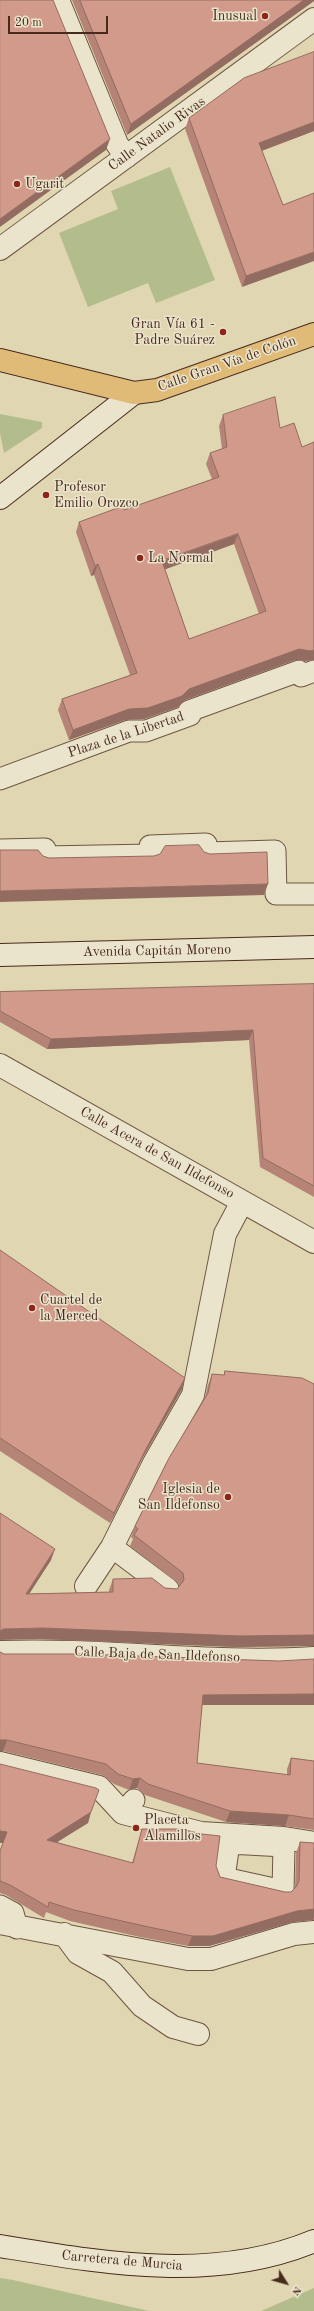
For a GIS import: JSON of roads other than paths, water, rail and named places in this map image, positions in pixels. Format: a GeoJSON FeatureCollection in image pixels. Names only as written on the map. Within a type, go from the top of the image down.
{"type":"FeatureCollection","features":[{"type":"Feature","properties":{"kind":"main road","name":"Calle Gran Vía de Colón"},"geometry":{"type":"LineString","coordinates":[[0,360],[134,393],[157,390],[314,334]]}},
{"type":"Feature","properties":{"kind":"street"},"geometry":{"type":"LineString","coordinates":[[58,0],[117,144],[126,157]]}},
{"type":"Feature","properties":{"kind":"street","name":"Calle Natalio Rivas"},"geometry":{"type":"LineString","coordinates":[[0,249],[314,18]]}},
{"type":"Feature","properties":{"kind":"street"},"geometry":{"type":"LineString","coordinates":[[0,498],[134,393]]}},
{"type":"Feature","properties":{"kind":"street","name":"Plaza de la Libertad"},"geometry":{"type":"LineString","coordinates":[[0,779],[129,731],[146,731],[190,715],[189,711],[299,672],[301,676],[314,671]]}},
{"type":"Feature","properties":{"kind":"street"},"geometry":{"type":"LineString","coordinates":[[0,850],[45,849],[45,857],[150,854],[150,846],[206,844],[206,852],[275,851],[276,894],[314,894]]}},
{"type":"Feature","properties":{"kind":"street","name":"Avenida Capitán Moreno"},"geometry":{"type":"LineString","coordinates":[[0,955],[314,947]]}},
{"type":"Feature","properties":{"kind":"street","name":"Calle Acera de San Ildefonso"},"geometry":{"type":"LineString","coordinates":[[0,1065],[314,1242]]}},
{"type":"Feature","properties":{"kind":"street"},"geometry":{"type":"LineString","coordinates":[[86,1586],[112,1547],[154,1463],[193,1395],[225,1234],[242,1202]]}},
{"type":"Feature","properties":{"kind":"street"},"geometry":{"type":"LineString","coordinates":[[112,1547],[168,1589]]}},
{"type":"Feature","properties":{"kind":"street","name":"Calle Baja de San Ildefonso"},"geometry":{"type":"LineString","coordinates":[[0,1652],[37,1650],[208,1658],[314,1658]]}},
{"type":"Feature","properties":{"kind":"street"},"geometry":{"type":"LineString","coordinates":[[0,1763],[99,1787],[129,1807],[201,1834],[284,1838],[314,1843]]}},
{"type":"Feature","properties":{"kind":"street"},"geometry":{"type":"LineString","coordinates":[[0,1906],[13,1913],[9,1926],[64,1934],[188,1959],[212,1959],[294,1934],[314,1932]]}},
{"type":"Feature","properties":{"kind":"street"},"geometry":{"type":"LineString","coordinates":[[64,1934],[78,1952],[112,1972],[142,2006],[173,2027],[198,2034]]}},
{"type":"Feature","properties":{"kind":"street","name":"Carretera de Murcia"},"geometry":{"type":"LineString","coordinates":[[0,2246],[123,2264],[173,2268],[252,2261],[293,2250],[314,2241]]}},
{"type":"Feature","properties":{"kind":"place","name":"Inusual"},"geometry":{"type":"Point","coordinates":[265,16]}},
{"type":"Feature","properties":{"kind":"place","name":"Ugarit"},"geometry":{"type":"Point","coordinates":[17,184]}},
{"type":"Feature","properties":{"kind":"place","name":"Gran Vía 61 - Padre Suárez"},"geometry":{"type":"Point","coordinates":[223,332]}},
{"type":"Feature","properties":{"kind":"place","name":"Profesor Emilio Orozco"},"geometry":{"type":"Point","coordinates":[46,495]}},
{"type":"Feature","properties":{"kind":"place","name":"La Normal"},"geometry":{"type":"Point","coordinates":[140,558]}},
{"type":"Feature","properties":{"kind":"place","name":"Cuartel de la Merced"},"geometry":{"type":"Point","coordinates":[32,1308]}},
{"type":"Feature","properties":{"kind":"place","name":"Iglesia de San Ildefonso"},"geometry":{"type":"Point","coordinates":[228,1497]}},
{"type":"Feature","properties":{"kind":"place","name":"Placeta Alamillos"},"geometry":{"type":"Point","coordinates":[136,1828]}}]}
